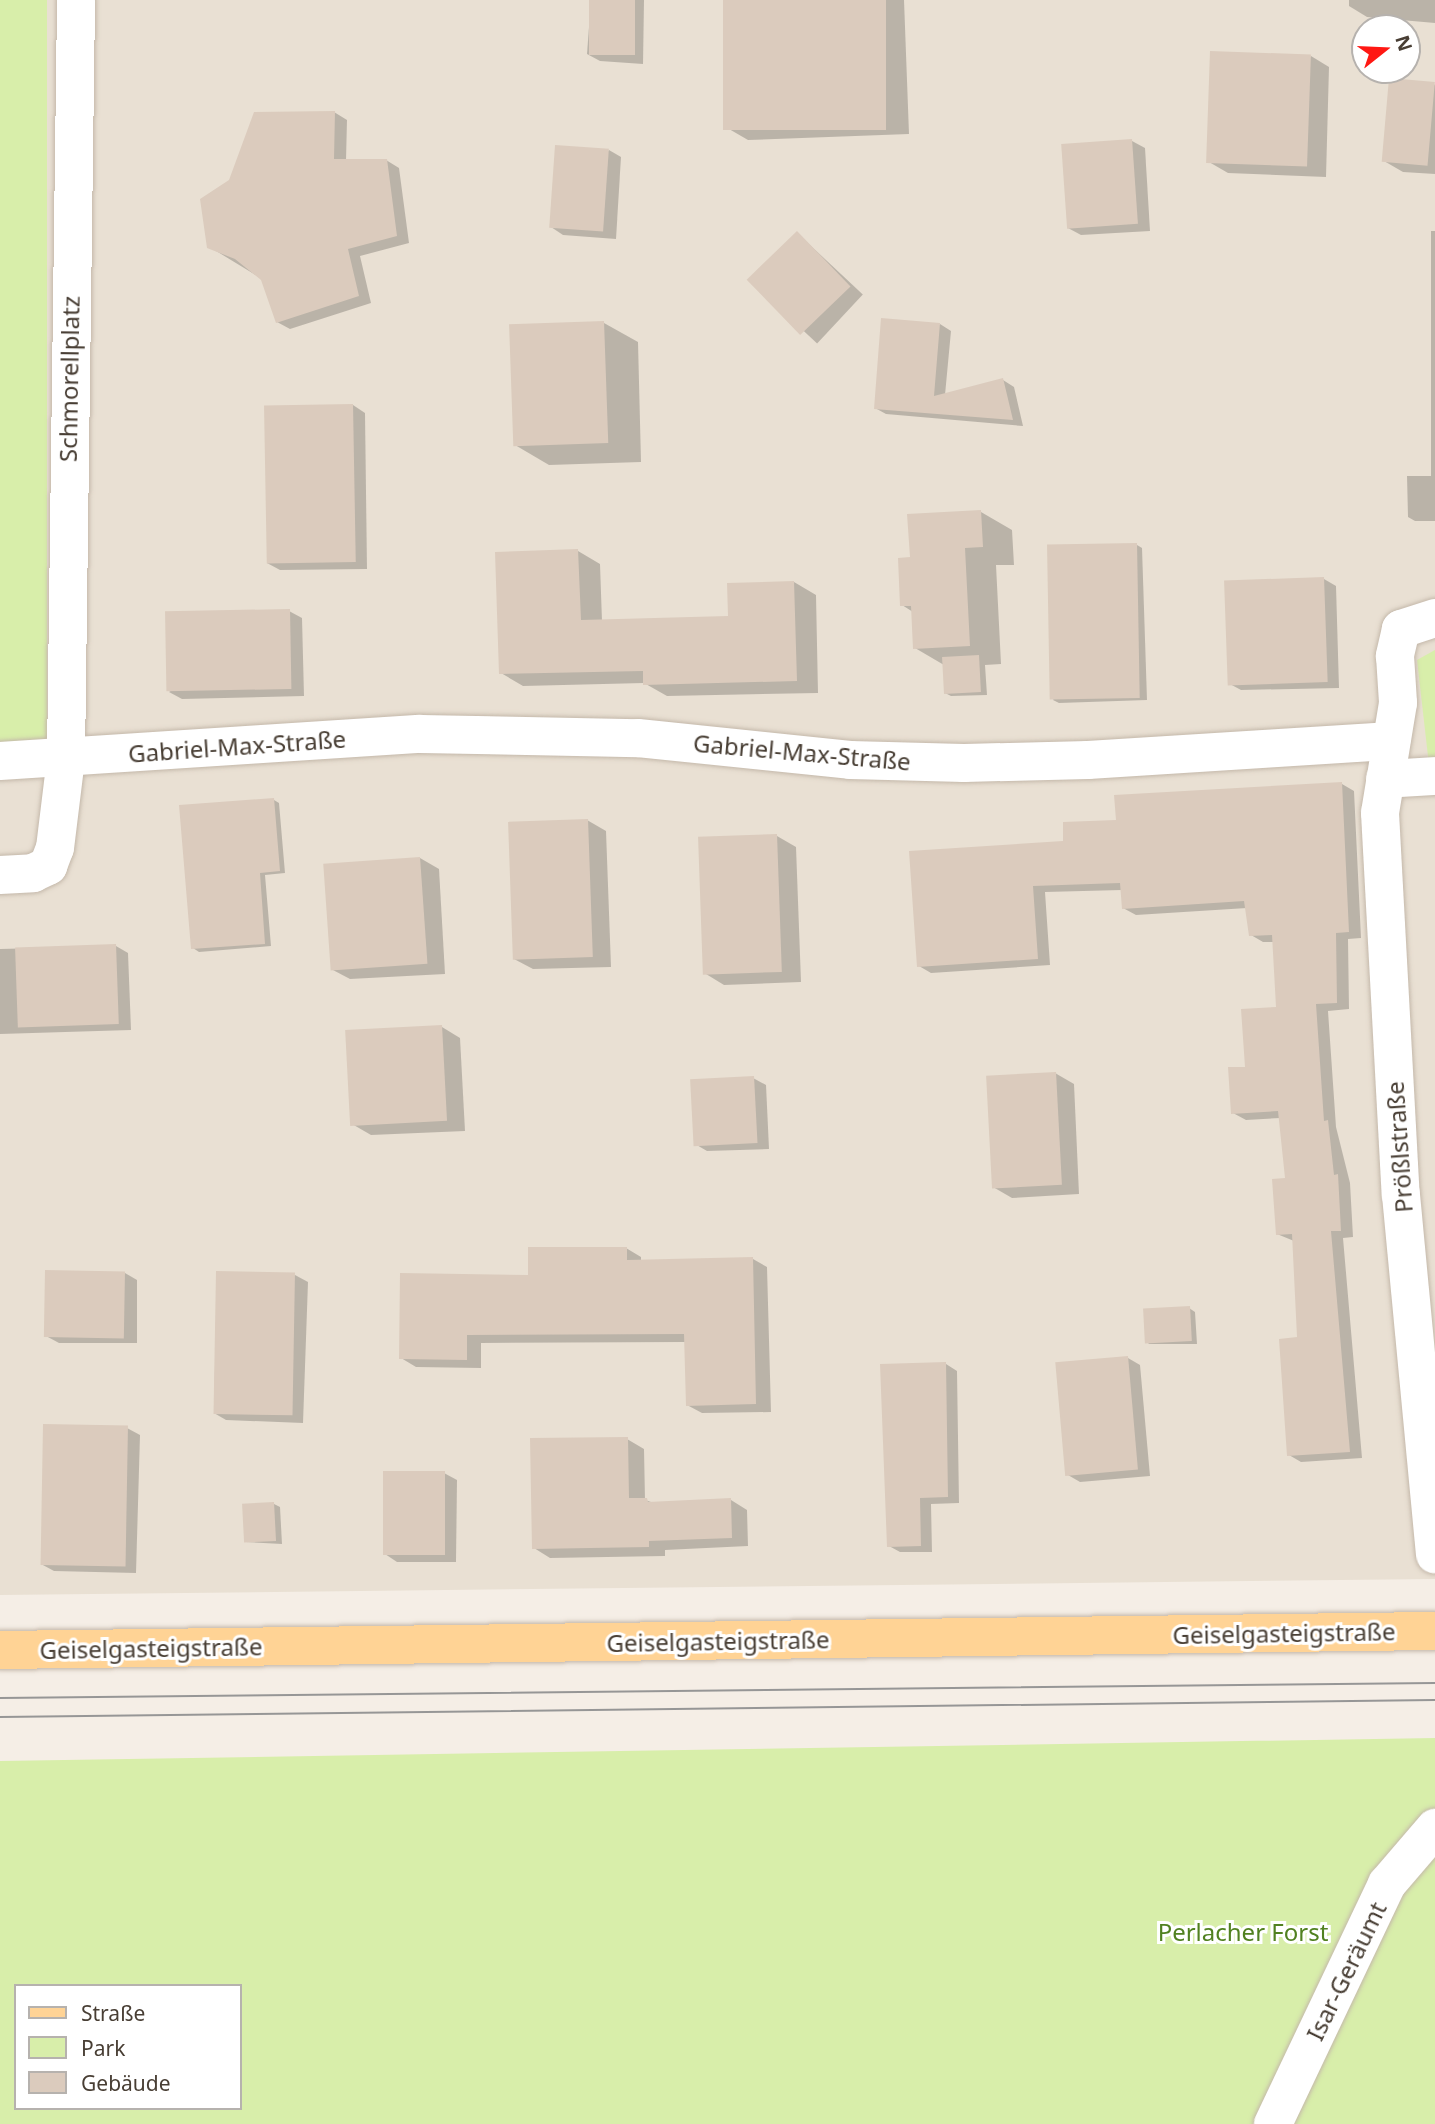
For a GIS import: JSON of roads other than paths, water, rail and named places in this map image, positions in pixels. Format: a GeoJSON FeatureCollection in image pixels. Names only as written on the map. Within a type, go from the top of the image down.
{"type":"FeatureCollection","features":[{"type":"Feature","properties":{"kind":"main road","name":"Geiselgasteigstraße"},"geometry":{"type":"LineString","coordinates":[[0,1650],[1435,1631]]}},
{"type":"Feature","properties":{"kind":"street","name":"Schmorellplatz"},"geometry":{"type":"LineString","coordinates":[[0,875],[33,873],[48,866],[55,848],[66,758],[76,0]]}},
{"type":"Feature","properties":{"kind":"street"},"geometry":{"type":"LineString","coordinates":[[1391,741],[1398,703],[1395,656],[1401,629],[1435,618]]}},
{"type":"Feature","properties":{"kind":"street","name":"Gabriel-Max-Straße"},"geometry":{"type":"LineString","coordinates":[[66,758],[420,734],[638,738],[849,760],[964,764],[1088,761],[1391,741]]}},
{"type":"Feature","properties":{"kind":"street","name":"Prößlstraße"},"geometry":{"type":"LineString","coordinates":[[1391,741],[1380,813],[1401,1195],[1435,1554]]}},
{"type":"Feature","properties":{"kind":"street"},"geometry":{"type":"LineString","coordinates":[[0,761],[66,758]]}},
{"type":"Feature","properties":{"kind":"street"},"geometry":{"type":"LineString","coordinates":[[1385,779],[1435,776]]}},
{"type":"Feature","properties":{"kind":"street","name":"Isar-Geräumt"},"geometry":{"type":"LineString","coordinates":[[1273,2124],[1387,1884],[1435,1828]]}},
{"type":"Feature","properties":{"kind":"tram line"},"geometry":{"type":"LineString","coordinates":[[0,1698],[1435,1683]]}},
{"type":"Feature","properties":{"kind":"tram line"},"geometry":{"type":"LineString","coordinates":[[0,1717],[1435,1700]]}},
{"type":"Feature","properties":{"kind":"park label","name":"Perlacher Forst"},"geometry":{"type":"Point","coordinates":[1243,1932]}}]}
